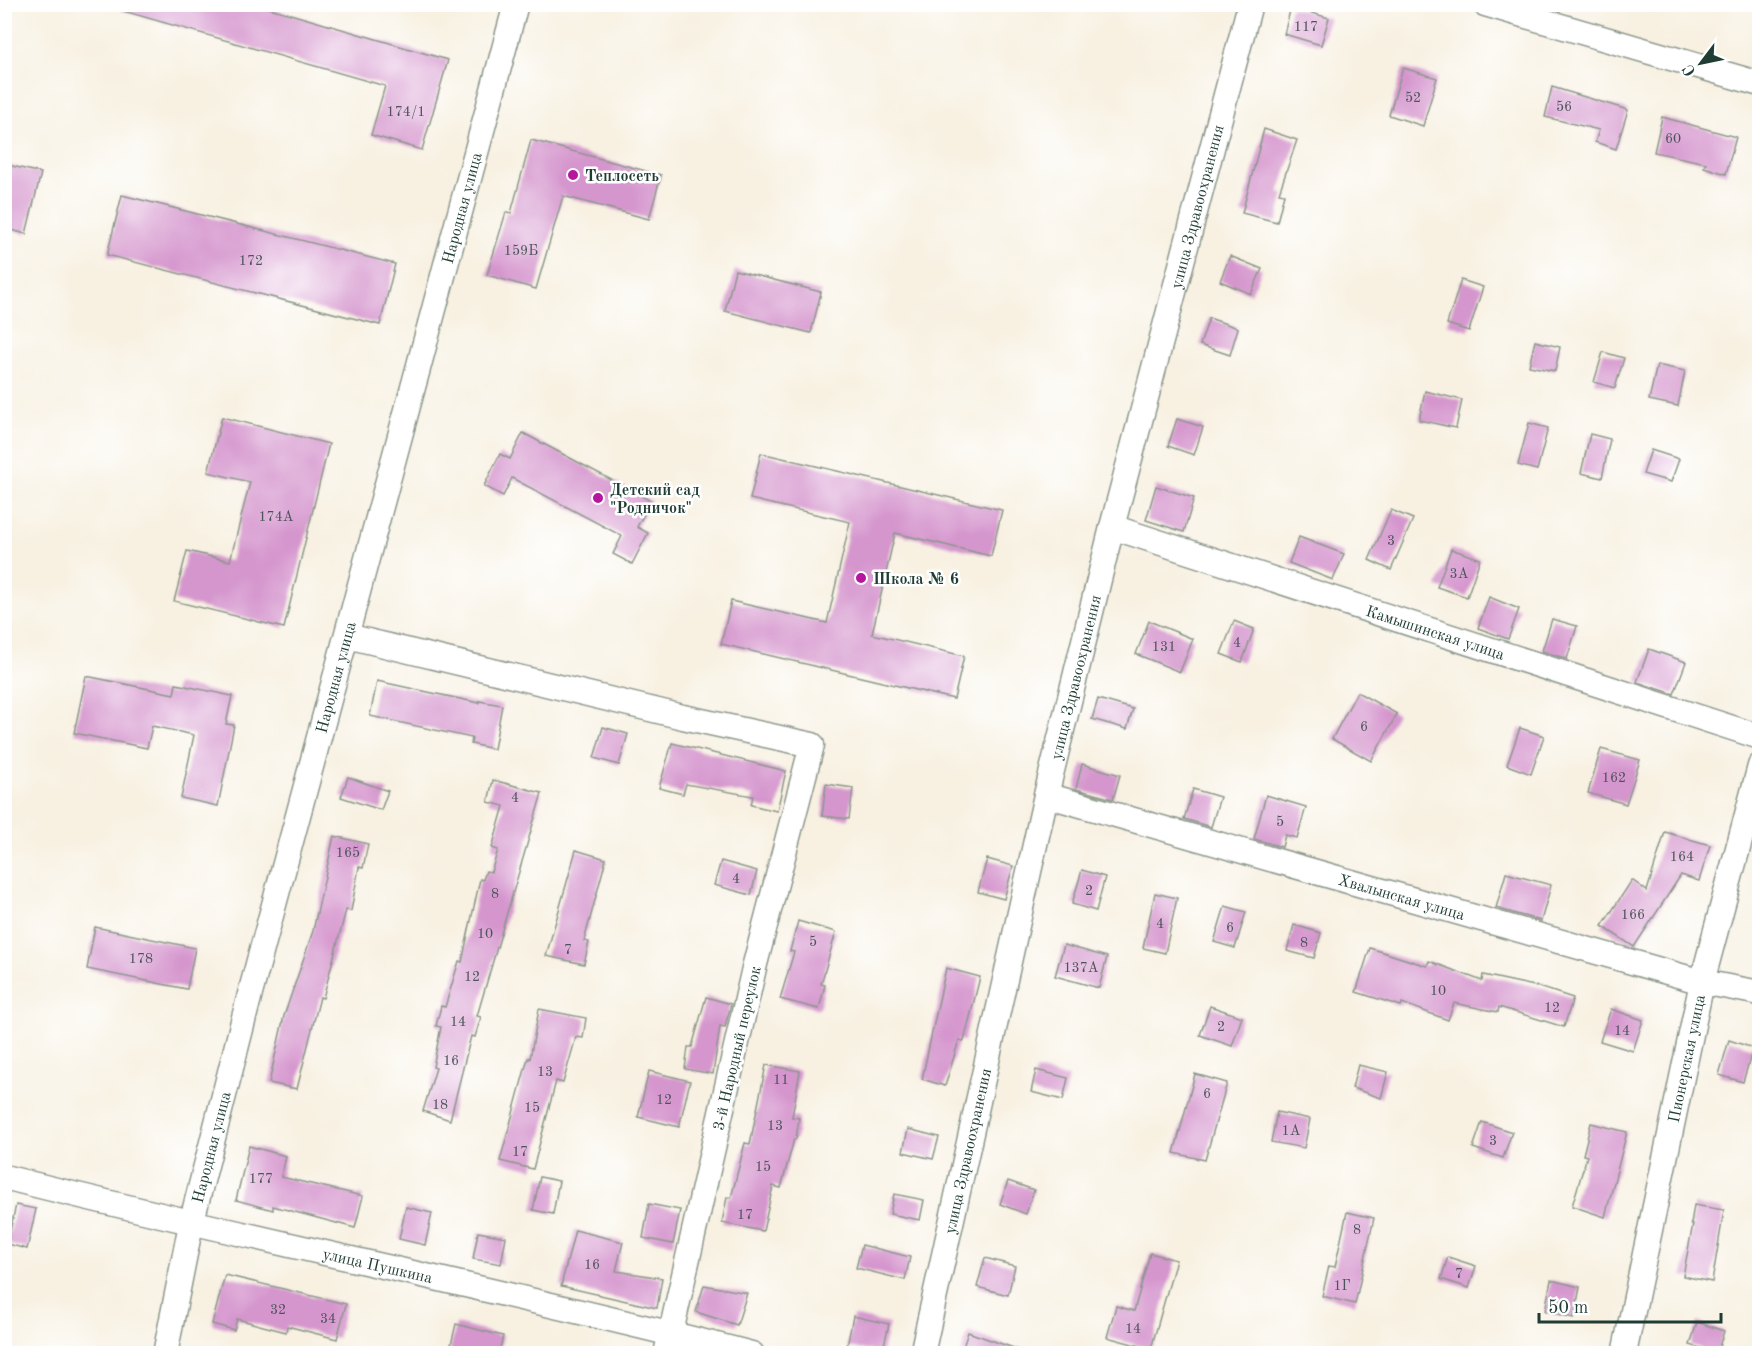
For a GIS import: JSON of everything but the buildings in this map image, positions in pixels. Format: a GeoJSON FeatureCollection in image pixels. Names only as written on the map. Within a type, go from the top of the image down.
{"type":"FeatureCollection","features":[{"type":"Feature","properties":{"kind":"street","name":"Народная улица"},"geometry":{"type":"LineString","coordinates":[[165,1353],[191,1224],[516,4]]}},
{"type":"Feature","properties":{"kind":"street","name":"улица Здравоохранения"},"geometry":{"type":"LineString","coordinates":[[922,1353],[1046,795],[1112,527],[1250,4]]}},
{"type":"Feature","properties":{"kind":"street"},"geometry":{"type":"LineString","coordinates":[[1485,4],[1760,84]]}},
{"type":"Feature","properties":{"kind":"street","name":"Камышинская улица"},"geometry":{"type":"LineString","coordinates":[[1112,527],[1760,737]]}},
{"type":"Feature","properties":{"kind":"street","name":"3-й Народный переулок"},"geometry":{"type":"LineString","coordinates":[[348,636],[683,717],[812,745],[754,968],[668,1343]]}},
{"type":"Feature","properties":{"kind":"street","name":"Пионерская улица"},"geometry":{"type":"LineString","coordinates":[[1624,1353],[1702,982],[1760,766]]}},
{"type":"Feature","properties":{"kind":"street","name":"Хвалынская улица"},"geometry":{"type":"LineString","coordinates":[[1046,795],[1702,982],[1760,993]]}},
{"type":"Feature","properties":{"kind":"street","name":"улица Пушкина"},"geometry":{"type":"LineString","coordinates":[[4,1177],[191,1224],[434,1276],[668,1343],[752,1353]]}},
{"type":"Feature","properties":{"kind":"place","name":"Теплосеть"},"geometry":{"type":"Point","coordinates":[573,175]}},
{"type":"Feature","properties":{"kind":"place","name":"Детский сад \"Родничок\""},"geometry":{"type":"Point","coordinates":[598,498]}},
{"type":"Feature","properties":{"kind":"place","name":"Школа № 6"},"geometry":{"type":"Point","coordinates":[861,578]}}]}
